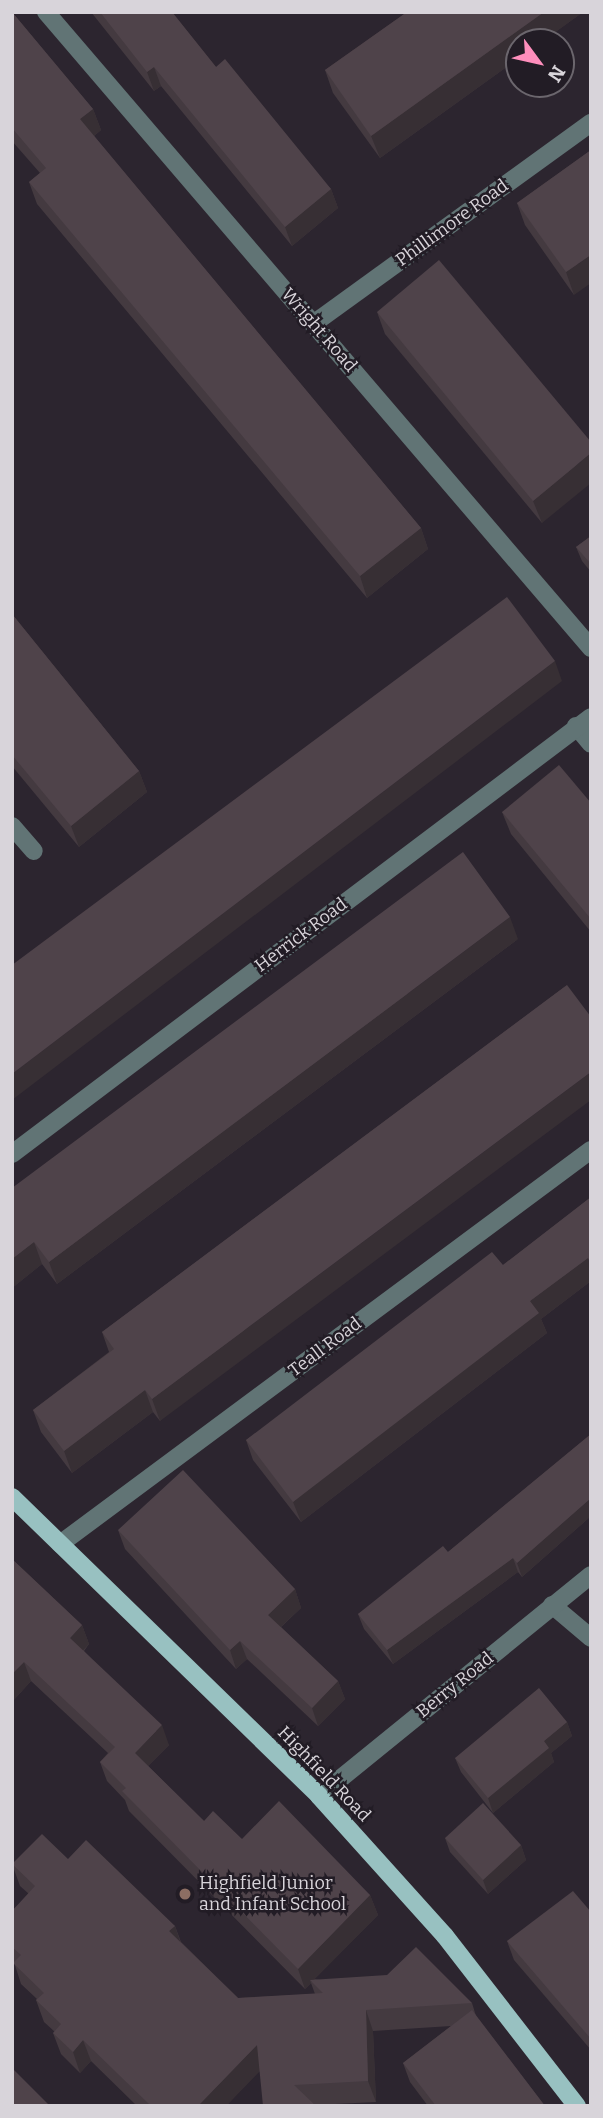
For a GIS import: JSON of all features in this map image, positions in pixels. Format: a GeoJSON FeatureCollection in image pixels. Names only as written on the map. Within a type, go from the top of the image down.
{"type":"FeatureCollection","features":[{"type":"Feature","properties":{"kind":"main road","name":"Highfield Road"},"geometry":{"type":"LineString","coordinates":[[12,1497],[319,1796],[445,1936],[578,2106]]}},
{"type":"Feature","properties":{"kind":"street","name":"Wright Road"},"geometry":{"type":"LineString","coordinates":[[46,12],[591,648]]}},
{"type":"Feature","properties":{"kind":"street","name":"Phillimore Road"},"geometry":{"type":"LineString","coordinates":[[313,324],[591,123]]}},
{"type":"Feature","properties":{"kind":"street"},"geometry":{"type":"LineString","coordinates":[[583,722],[591,744]]}},
{"type":"Feature","properties":{"kind":"street","name":"Herrick Road"},"geometry":{"type":"LineString","coordinates":[[12,1154],[583,722]]}},
{"type":"Feature","properties":{"kind":"street"},"geometry":{"type":"LineString","coordinates":[[12,826],[34,851]]}},
{"type":"Feature","properties":{"kind":"street","name":"Teall Road"},"geometry":{"type":"LineString","coordinates":[[60,1544],[591,1150]]}},
{"type":"Feature","properties":{"kind":"street","name":"Berry Road"},"geometry":{"type":"LineString","coordinates":[[319,1796],[591,1575]]}},
{"type":"Feature","properties":{"kind":"street"},"geometry":{"type":"LineString","coordinates":[[552,1605],[591,1638]]}},
{"type":"Feature","properties":{"kind":"building"},"geometry":{"type":"Polygon","coordinates":[[[12,12],[93,109],[80,119],[421,528],[360,576],[29,182],[46,168],[12,128],[12,12]]]}},
{"type":"Feature","properties":{"kind":"building"},"geometry":{"type":"Polygon","coordinates":[[[100,12],[172,12],[216,67],[225,59],[331,189],[285,227],[154,67],[147,72],[100,12]]]}},
{"type":"Feature","properties":{"kind":"building"},"geometry":{"type":"Polygon","coordinates":[[[407,12],[544,12],[522,28],[505,28],[505,40],[371,136],[325,70],[407,12]]]}},
{"type":"Feature","properties":{"kind":"building"},"geometry":{"type":"Polygon","coordinates":[[[591,150],[591,255],[566,272],[517,203],[591,150]]]}},
{"type":"Feature","properties":{"kind":"building"},"geometry":{"type":"Polygon","coordinates":[[[439,260],[591,442],[591,453],[533,501],[377,312],[439,260]]]}},
{"type":"Feature","properties":{"kind":"building"},"geometry":{"type":"Polygon","coordinates":[[[591,536],[591,564],[576,547],[591,536]]]}},
{"type":"Feature","properties":{"kind":"building"},"geometry":{"type":"Polygon","coordinates":[[[507,597],[555,661],[12,1074],[12,965],[507,597]]]}},
{"type":"Feature","properties":{"kind":"building"},"geometry":{"type":"Polygon","coordinates":[[[12,614],[139,771],[71,826],[12,755],[12,614]]]}},
{"type":"Feature","properties":{"kind":"building"},"geometry":{"type":"Polygon","coordinates":[[[559,765],[591,803],[591,919],[502,812],[559,765]]]}},
{"type":"Feature","properties":{"kind":"building"},"geometry":{"type":"Polygon","coordinates":[[[463,852],[510,917],[49,1262],[34,1242],[12,1259],[12,1188],[463,852]]]}},
{"type":"Feature","properties":{"kind":"building"},"geometry":{"type":"Polygon","coordinates":[[[567,985],[591,1017],[591,1072],[152,1399],[145,1390],[64,1451],[33,1410],[114,1349],[102,1332],[567,985]]]}},
{"type":"Feature","properties":{"kind":"building"},"geometry":{"type":"Polygon","coordinates":[[[591,1197],[591,1262],[588,1258],[530,1301],[539,1313],[293,1502],[246,1440],[492,1252],[503,1265],[591,1197]]]}},
{"type":"Feature","properties":{"kind":"building"},"geometry":{"type":"Polygon","coordinates":[[[591,1434],[591,1498],[517,1563],[513,1558],[387,1650],[358,1614],[443,1546],[448,1552],[591,1434]]]}},
{"type":"Feature","properties":{"kind":"building"},"geometry":{"type":"Polygon","coordinates":[[[183,1470],[295,1589],[268,1615],[338,1681],[312,1708],[240,1641],[230,1650],[118,1530],[183,1470]]]}},
{"type":"Feature","properties":{"kind":"building"},"geometry":{"type":"Polygon","coordinates":[[[12,1559],[82,1625],[70,1638],[162,1725],[135,1753],[204,1821],[213,1811],[242,1839],[279,1801],[370,1895],[298,1969],[122,1791],[126,1788],[100,1762],[115,1747],[24,1662],[12,1674],[12,1559]]]}},
{"type":"Feature","properties":{"kind":"building"},"geometry":{"type":"Polygon","coordinates":[[[539,1688],[567,1722],[544,1741],[549,1748],[488,1798],[455,1758],[539,1688]]]}},
{"type":"Feature","properties":{"kind":"building"},"geometry":{"type":"Polygon","coordinates":[[[483,1803],[521,1845],[483,1880],[445,1838],[483,1803]]]}},
{"type":"Feature","properties":{"kind":"building"},"geometry":{"type":"Polygon","coordinates":[[[42,1834],[68,1859],[86,1840],[175,1926],[169,1931],[238,1998],[323,1993],[310,1980],[387,1975],[416,1947],[472,2003],[366,2010],[368,2081],[294,2085],[316,2106],[263,2106],[257,2045],[198,2106],[151,2106],[83,2040],[73,2052],[53,2033],[61,2024],[36,2000],[44,1993],[13,1963],[21,1955],[12,1947],[12,1911],[35,1886],[12,1864],[42,1834]]]}},
{"type":"Feature","properties":{"kind":"building"},"geometry":{"type":"Polygon","coordinates":[[[573,1891],[591,1912],[591,2039],[507,1941],[573,1891]]]}},
{"type":"Feature","properties":{"kind":"building"},"geometry":{"type":"Polygon","coordinates":[[[472,2010],[545,2106],[436,2106],[403,2063],[472,2010]]]}},
{"type":"Feature","properties":{"kind":"building"},"geometry":{"type":"Polygon","coordinates":[[[12,2068],[50,2106],[12,2106],[12,2068]]]}},
{"type":"Feature","properties":{"kind":"place","name":"Highfield Junior and Infant School"},"geometry":{"type":"Point","coordinates":[185,1894]}}]}
